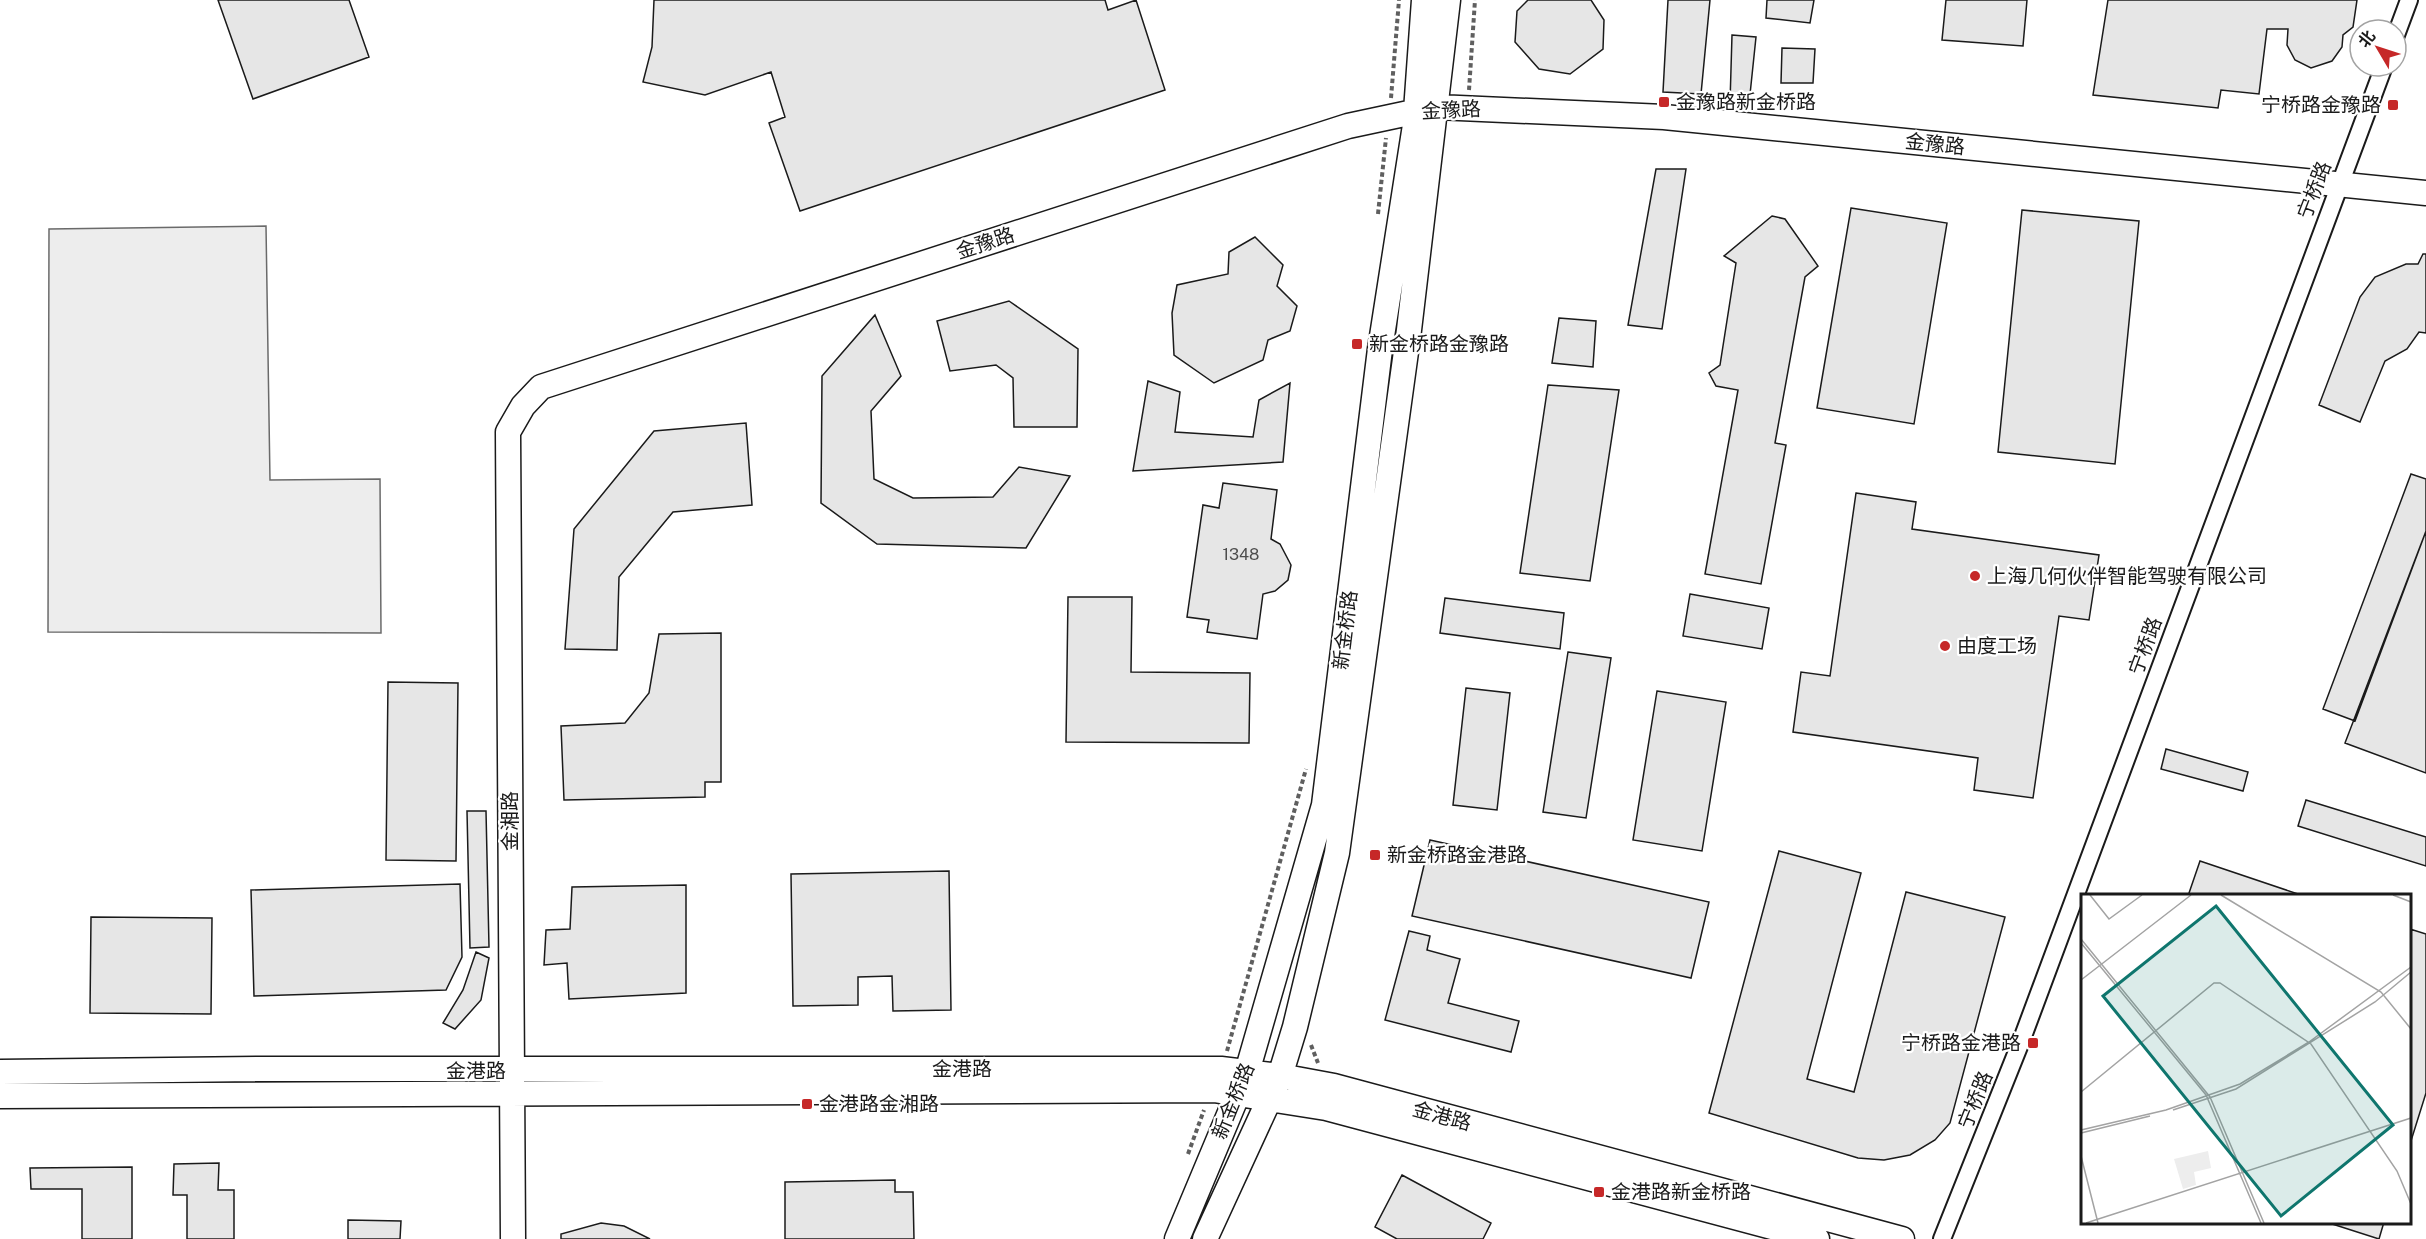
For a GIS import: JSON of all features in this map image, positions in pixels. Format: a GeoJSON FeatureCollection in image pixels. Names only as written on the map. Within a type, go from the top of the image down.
{"type":"FeatureCollection","features":[{"type":"Feature","properties":{"kind":"street","name":"新金桥路"},"geometry":{"type":"LineString","coordinates":[[1205,1239],[1276,1087],[1295,1027],[1337,853],[1409,330],[1426,168],[1424,0]]}},
{"type":"Feature","properties":{"kind":"street","name":"新金桥路"},"geometry":{"type":"LineString","coordinates":[[1178,1239],[1239,1092],[1324,805],[1380,349],[1448,0]]}},
{"type":"Feature","properties":{"kind":"street"},"geometry":{"type":"LineString","coordinates":[[2402,18],[2409,0]]}},
{"type":"Feature","properties":{"kind":"street","name":"宁桥路"},"geometry":{"type":"LineString","coordinates":[[1942,1239],[2022,1039],[2379,78]]}},
{"type":"Feature","properties":{"kind":"street","name":"金豫路"},"geometry":{"type":"LineString","coordinates":[[523,406],[541,387],[1348,126],[1389,115],[1427,109],[1664,117],[2426,193]]}},
{"type":"Feature","properties":{"kind":"street","name":"金湘路"},"geometry":{"type":"LineString","coordinates":[[513,1239],[508,432],[523,406]]}},
{"type":"Feature","properties":{"kind":"street","name":"金港路"},"geometry":{"type":"LineString","coordinates":[[0,1072],[1239,1092],[1276,1087],[1334,1086],[1902,1239]]}},
{"type":"Feature","properties":{"kind":"street","name":"金港路"},"geometry":{"type":"LineString","coordinates":[[0,1096],[511,1082]]}},
{"type":"Feature","properties":{"kind":"street","name":"金港路"},"geometry":{"type":"LineString","coordinates":[[1276,1087],[1326,1108],[1817,1239]]}},
{"type":"Feature","properties":{"kind":"path"},"geometry":{"type":"LineString","coordinates":[[1377,223],[1399,0]]}},
{"type":"Feature","properties":{"kind":"path"},"geometry":{"type":"LineString","coordinates":[[1185,1163],[1193,1133],[1213,1090],[1307,765]]}},
{"type":"Feature","properties":{"kind":"path"},"geometry":{"type":"LineString","coordinates":[[1213,1090],[1239,1092]]}},
{"type":"Feature","properties":{"kind":"path"},"geometry":{"type":"LineString","coordinates":[[1194,1110],[1213,1090]]}},
{"type":"Feature","properties":{"kind":"shaded area"},"geometry":{"type":"Polygon","coordinates":[[[266,226],[270,480],[380,479],[381,633],[48,632],[49,229],[266,226]]]}},
{"type":"Feature","properties":{"kind":"building"},"geometry":{"type":"Polygon","coordinates":[[[218,0],[349,0],[369,57],[253,99],[218,0]]]}},
{"type":"Feature","properties":{"kind":"building"},"geometry":{"type":"Polygon","coordinates":[[[654,0],[1105,0],[1108,10],[1136,0],[1165,90],[800,211],[769,123],[785,117],[771,72],[705,95],[643,82],[652,47],[654,0]]]}},
{"type":"Feature","properties":{"kind":"building"},"geometry":{"type":"Polygon","coordinates":[[[1528,0],[1591,0],[1604,20],[1603,49],[1570,74],[1539,69],[1515,42],[1517,11],[1528,0]]]}},
{"type":"Feature","properties":{"kind":"building"},"geometry":{"type":"Polygon","coordinates":[[[1668,0],[1710,0],[1701,94],[1663,92],[1668,0]]]}},
{"type":"Feature","properties":{"kind":"building"},"geometry":{"type":"Polygon","coordinates":[[[1767,0],[1814,0],[1810,23],[1766,18],[1767,0]]]}},
{"type":"Feature","properties":{"kind":"building"},"geometry":{"type":"Polygon","coordinates":[[[1946,0],[2027,0],[2023,46],[1942,40],[1946,0]]]}},
{"type":"Feature","properties":{"kind":"building"},"geometry":{"type":"Polygon","coordinates":[[[2108,0],[2357,0],[2354,18],[2348,18],[2348,31],[2343,35],[2342,47],[2332,61],[2311,68],[2295,60],[2287,45],[2288,29],[2267,29],[2259,94],[2221,90],[2218,108],[2093,95],[2108,0]]]}},
{"type":"Feature","properties":{"kind":"building"},"geometry":{"type":"Polygon","coordinates":[[[1732,35],[1756,37],[1749,104],[1730,103],[1732,35]]]}},
{"type":"Feature","properties":{"kind":"building"},"geometry":{"type":"Polygon","coordinates":[[[1782,48],[1815,49],[1813,83],[1781,83],[1782,48]]]}},
{"type":"Feature","properties":{"kind":"building"},"geometry":{"type":"Polygon","coordinates":[[[1656,169],[1686,169],[1662,329],[1628,325],[1656,169]]]}},
{"type":"Feature","properties":{"kind":"building"},"geometry":{"type":"Polygon","coordinates":[[[1851,208],[1947,223],[1914,424],[1817,408],[1851,208]]]}},
{"type":"Feature","properties":{"kind":"building"},"geometry":{"type":"Polygon","coordinates":[[[2022,210],[2139,221],[2115,464],[1998,452],[2022,210]]]}},
{"type":"Feature","properties":{"kind":"building"},"geometry":{"type":"Polygon","coordinates":[[[1772,216],[1785,219],[1818,266],[1805,277],[1775,443],[1786,445],[1761,584],[1705,574],[1738,390],[1716,386],[1709,373],[1720,365],[1736,263],[1724,256],[1772,216]]]}},
{"type":"Feature","properties":{"kind":"building"},"geometry":{"type":"Polygon","coordinates":[[[1255,237],[1283,265],[1277,286],[1297,306],[1290,331],[1268,340],[1263,360],[1214,383],[1174,355],[1172,313],[1177,285],[1228,274],[1229,252],[1255,237]]]}},
{"type":"Feature","properties":{"kind":"building"},"geometry":{"type":"Polygon","coordinates":[[[2423,254],[2426,254],[2426,333],[2419,332],[2407,349],[2385,361],[2360,422],[2319,405],[2360,297],[2375,277],[2406,264],[2418,264],[2423,254]]]}},
{"type":"Feature","properties":{"kind":"building"},"geometry":{"type":"Polygon","coordinates":[[[1009,301],[1078,349],[1077,427],[1014,427],[1013,378],[996,365],[950,371],[937,321],[1009,301]]]}},
{"type":"Feature","properties":{"kind":"building"},"geometry":{"type":"Polygon","coordinates":[[[875,315],[901,376],[871,411],[874,479],[913,498],[993,497],[1019,467],[1070,476],[1026,548],[877,544],[821,503],[822,376],[875,315]]]}},
{"type":"Feature","properties":{"kind":"building"},"geometry":{"type":"Polygon","coordinates":[[[1559,318],[1596,321],[1593,367],[1552,363],[1559,318]]]}},
{"type":"Feature","properties":{"kind":"building"},"geometry":{"type":"Polygon","coordinates":[[[1148,381],[1180,392],[1175,432],[1253,437],[1259,400],[1290,383],[1283,462],[1133,471],[1148,381]]]}},
{"type":"Feature","properties":{"kind":"building"},"geometry":{"type":"Polygon","coordinates":[[[1548,385],[1619,390],[1590,581],[1520,573],[1548,385]]]}},
{"type":"Feature","properties":{"kind":"building"},"geometry":{"type":"Polygon","coordinates":[[[746,423],[752,505],[673,512],[619,577],[617,650],[565,649],[574,529],[654,431],[746,423]]]}},
{"type":"Feature","properties":{"kind":"building"},"geometry":{"type":"Polygon","coordinates":[[[2411,474],[2426,479],[2426,531],[2355,721],[2323,709],[2411,474]]]}},
{"type":"Feature","properties":{"kind":"building"},"geometry":{"type":"Polygon","coordinates":[[[1223,483],[1277,490],[1271,539],[1280,544],[1291,565],[1288,580],[1275,591],[1263,594],[1257,639],[1207,632],[1209,620],[1187,617],[1203,505],[1219,508],[1223,483]]]}},
{"type":"Feature","properties":{"kind":"building","name":"由度工场"},"geometry":{"type":"Polygon","coordinates":[[[1856,493],[1916,502],[1912,529],[2099,555],[2089,620],[2059,616],[2033,798],[1974,790],[1978,758],[1793,732],[1801,672],[1830,676],[1856,493]]]}},
{"type":"Feature","properties":{"kind":"building"},"geometry":{"type":"Polygon","coordinates":[[[2426,531],[2426,773],[2345,743],[2426,531]]]}},
{"type":"Feature","properties":{"kind":"building"},"geometry":{"type":"Polygon","coordinates":[[[1690,594],[1769,608],[1762,649],[1683,636],[1690,594]]]}},
{"type":"Feature","properties":{"kind":"building"},"geometry":{"type":"Polygon","coordinates":[[[1068,597],[1132,597],[1131,672],[1250,673],[1249,743],[1066,742],[1068,597]]]}},
{"type":"Feature","properties":{"kind":"building"},"geometry":{"type":"Polygon","coordinates":[[[1445,598],[1564,613],[1560,649],[1440,633],[1445,598]]]}},
{"type":"Feature","properties":{"kind":"building"},"geometry":{"type":"Polygon","coordinates":[[[721,633],[721,782],[705,782],[705,797],[564,800],[561,726],[625,723],[649,693],[659,634],[721,633]]]}},
{"type":"Feature","properties":{"kind":"building"},"geometry":{"type":"Polygon","coordinates":[[[1568,652],[1611,658],[1586,818],[1543,812],[1568,652]]]}},
{"type":"Feature","properties":{"kind":"building"},"geometry":{"type":"Polygon","coordinates":[[[388,682],[458,683],[456,861],[386,860],[388,682]]]}},
{"type":"Feature","properties":{"kind":"building"},"geometry":{"type":"Polygon","coordinates":[[[1466,688],[1510,693],[1497,810],[1453,805],[1466,688]]]}},
{"type":"Feature","properties":{"kind":"building"},"geometry":{"type":"Polygon","coordinates":[[[1657,691],[1726,702],[1702,851],[1633,840],[1657,691]]]}},
{"type":"Feature","properties":{"kind":"building"},"geometry":{"type":"Polygon","coordinates":[[[2166,749],[2248,772],[2243,791],[2161,769],[2166,749]]]}},
{"type":"Feature","properties":{"kind":"building"},"geometry":{"type":"Polygon","coordinates":[[[2306,800],[2426,837],[2426,866],[2298,826],[2306,800]]]}},
{"type":"Feature","properties":{"kind":"building"},"geometry":{"type":"Polygon","coordinates":[[[467,811],[486,811],[489,947],[470,948],[467,811]]]}},
{"type":"Feature","properties":{"kind":"building"},"geometry":{"type":"Polygon","coordinates":[[[1430,840],[1709,902],[1691,978],[1412,916],[1430,840]]]}},
{"type":"Feature","properties":{"kind":"building"},"geometry":{"type":"Polygon","coordinates":[[[1779,851],[1861,873],[1807,1079],[1854,1092],[1906,892],[2005,917],[1950,1123],[1935,1140],[1910,1155],[1884,1160],[1858,1158],[1709,1113],[1779,851]]]}},
{"type":"Feature","properties":{"kind":"building"},"geometry":{"type":"Polygon","coordinates":[[[2200,861],[2298,894],[2189,894],[2200,861]]]}},
{"type":"Feature","properties":{"kind":"building"},"geometry":{"type":"Polygon","coordinates":[[[949,871],[951,1010],[893,1011],[892,976],[858,977],[858,1005],[793,1006],[791,874],[949,871]]]}},
{"type":"Feature","properties":{"kind":"building"},"geometry":{"type":"Polygon","coordinates":[[[460,884],[462,957],[446,990],[254,996],[251,890],[460,884]]]}},
{"type":"Feature","properties":{"kind":"building"},"geometry":{"type":"Polygon","coordinates":[[[686,885],[686,993],[569,999],[567,963],[544,965],[546,930],[570,929],[572,887],[686,885]]]}},
{"type":"Feature","properties":{"kind":"building"},"geometry":{"type":"Polygon","coordinates":[[[91,917],[212,918],[211,1014],[90,1013],[91,917]]]}},
{"type":"Feature","properties":{"kind":"building"},"geometry":{"type":"Polygon","coordinates":[[[2411,929],[2426,934],[2426,1093],[2411,1141],[2411,929]]]}},
{"type":"Feature","properties":{"kind":"building"},"geometry":{"type":"Polygon","coordinates":[[[1409,931],[1430,936],[1427,950],[1460,959],[1448,1003],[1519,1021],[1511,1052],[1385,1020],[1409,931]]]}},
{"type":"Feature","properties":{"kind":"building"},"geometry":{"type":"Polygon","coordinates":[[[476,952],[489,958],[481,1000],[455,1029],[443,1023],[463,990],[476,952]]]}},
{"type":"Feature","properties":{"kind":"building"},"geometry":{"type":"Polygon","coordinates":[[[219,1163],[218,1190],[234,1190],[234,1239],[187,1239],[187,1195],[173,1195],[174,1164],[219,1163]]]}},
{"type":"Feature","properties":{"kind":"building"},"geometry":{"type":"Polygon","coordinates":[[[132,1167],[132,1239],[82,1239],[82,1189],[31,1189],[30,1168],[132,1167]]]}},
{"type":"Feature","properties":{"kind":"building"},"geometry":{"type":"Polygon","coordinates":[[[1402,1175],[1491,1223],[1483,1239],[1397,1239],[1375,1227],[1402,1175]]]}},
{"type":"Feature","properties":{"kind":"building"},"geometry":{"type":"Polygon","coordinates":[[[895,1180],[895,1192],[913,1192],[914,1239],[785,1239],[785,1182],[895,1180]]]}},
{"type":"Feature","properties":{"kind":"building"},"geometry":{"type":"Polygon","coordinates":[[[348,1220],[401,1221],[400,1239],[348,1239],[348,1220]]]}},
{"type":"Feature","properties":{"kind":"building"},"geometry":{"type":"Polygon","coordinates":[[[601,1223],[624,1226],[650,1239],[561,1239],[561,1234],[601,1223]]]}},
{"type":"Feature","properties":{"kind":"building"},"geometry":{"type":"Polygon","coordinates":[[[2332,1224],[2383,1224],[2379,1239],[2332,1224]]]}},
{"type":"Feature","properties":{"kind":"place","name":"金豫路新金桥路"},"geometry":{"type":"Point","coordinates":[1664,102]}},
{"type":"Feature","properties":{"kind":"place","name":"宁桥路金豫路"},"geometry":{"type":"Point","coordinates":[2393,105]}},
{"type":"Feature","properties":{"kind":"place","name":"新金桥路金豫路"},"geometry":{"type":"Point","coordinates":[1357,344]}},
{"type":"Feature","properties":{"kind":"place","name":"上海几何伙伴智能驾驶有限公司"},"geometry":{"type":"Point","coordinates":[1975,576]}},
{"type":"Feature","properties":{"kind":"place","name":"由度工场"},"geometry":{"type":"Point","coordinates":[1945,646]}},
{"type":"Feature","properties":{"kind":"place","name":"新金桥路金港路"},"geometry":{"type":"Point","coordinates":[1375,855]}},
{"type":"Feature","properties":{"kind":"place","name":"宁桥路金港路"},"geometry":{"type":"Point","coordinates":[2033,1043]}},
{"type":"Feature","properties":{"kind":"place","name":"金港路金湘路"},"geometry":{"type":"Point","coordinates":[807,1104]}},
{"type":"Feature","properties":{"kind":"place","name":"金港路新金桥路"},"geometry":{"type":"Point","coordinates":[1599,1192]}}]}
